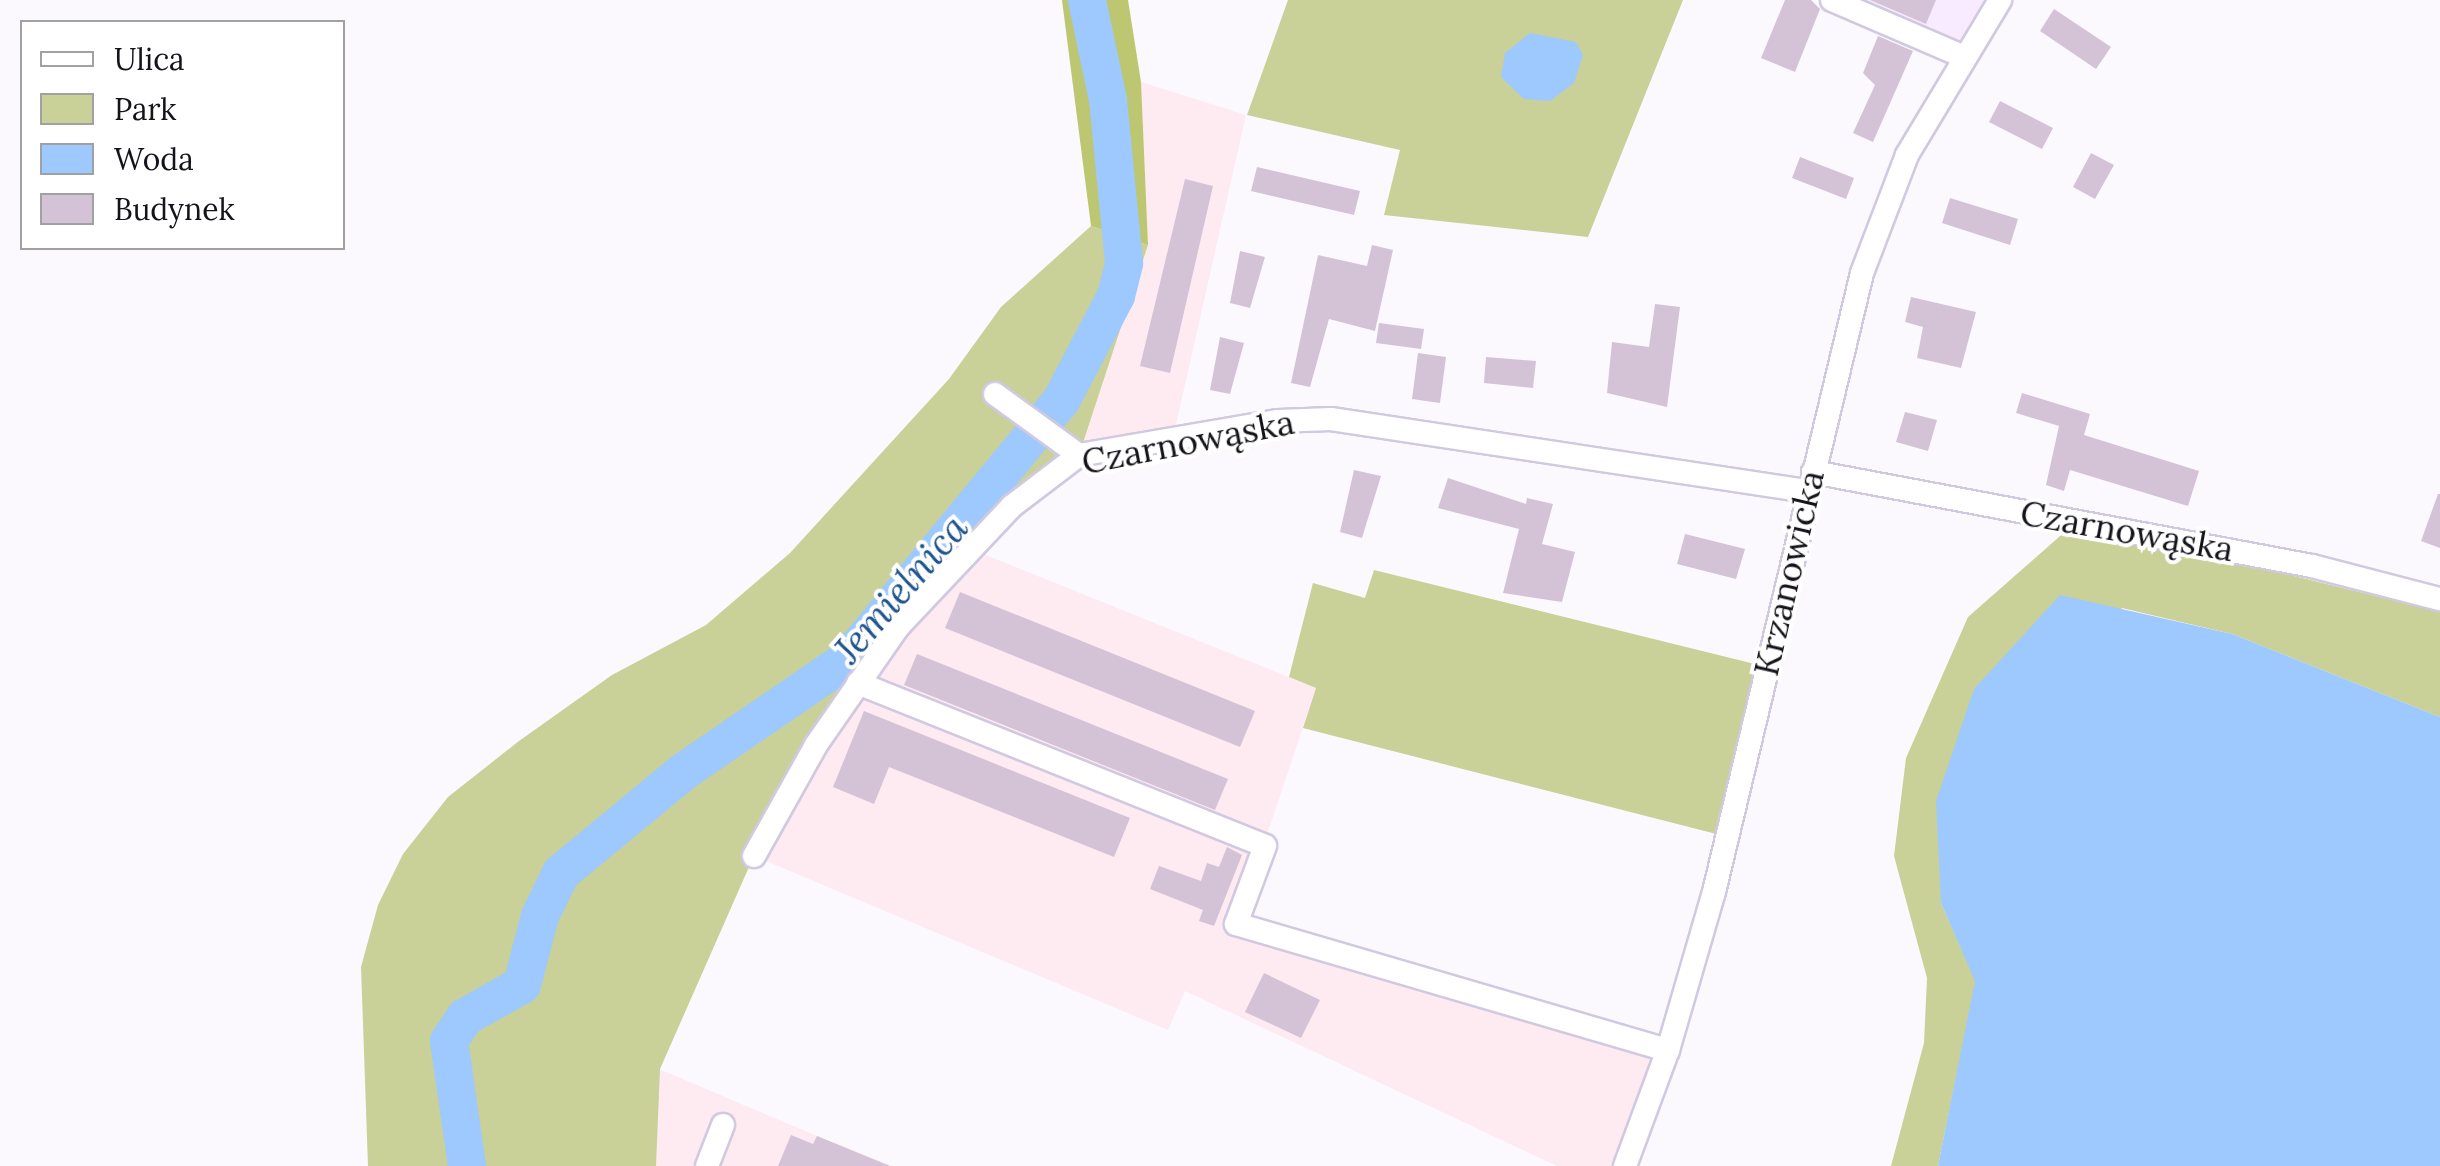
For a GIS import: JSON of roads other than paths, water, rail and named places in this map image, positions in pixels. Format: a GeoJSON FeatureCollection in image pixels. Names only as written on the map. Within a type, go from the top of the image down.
{"type":"FeatureCollection","features":[{"type":"Feature","properties":{"kind":"street"},"geometry":{"type":"LineString","coordinates":[[1832,0],[1962,56]]}},
{"type":"Feature","properties":{"kind":"street","name":"Krzanowicka"},"geometry":{"type":"LineString","coordinates":[[1625,1166],[1668,1050],[1714,892],[1810,482],[1876,230],[1906,155],[1962,56],[2000,0]]}},
{"type":"Feature","properties":{"kind":"street"},"geometry":{"type":"LineString","coordinates":[[995,394],[1079,455]]}},
{"type":"Feature","properties":{"kind":"street","name":"Czarnowąska"},"geometry":{"type":"LineString","coordinates":[[754,856],[858,684],[898,627],[1012,506],[1079,455],[1278,421],[1331,419],[1810,482],[2312,566],[2440,598]]}},
{"type":"Feature","properties":{"kind":"street"},"geometry":{"type":"LineString","coordinates":[[858,684],[1264,846],[1236,924],[1668,1050]]}},
{"type":"Feature","properties":{"kind":"street"},"geometry":{"type":"LineString","coordinates":[[707,1166],[724,1125]]}},
{"type":"Feature","properties":{"kind":"water"},"geometry":{"type":"Polygon","coordinates":[[[1530,33],[1576,42],[1583,55],[1574,83],[1550,101],[1524,99],[1501,77],[1505,53],[1530,33]]]}},
{"type":"Feature","properties":{"kind":"water"},"geometry":{"type":"Polygon","coordinates":[[[2060,595],[2232,634],[2440,717],[2440,1166],[1938,1166],[1975,981],[1941,903],[1936,801],[1974,689],[2060,595]]]}},
{"type":"Feature","properties":{"kind":"waterway","name":"Jemielnica"},"geometry":{"type":"LineString","coordinates":[[467,1166],[449,1041],[465,1017],[522,985],[540,916],[561,873],[683,772],[848,659],[1061,401],[1116,296],[1124,263],[1108,100],[1087,0]]}}]}
